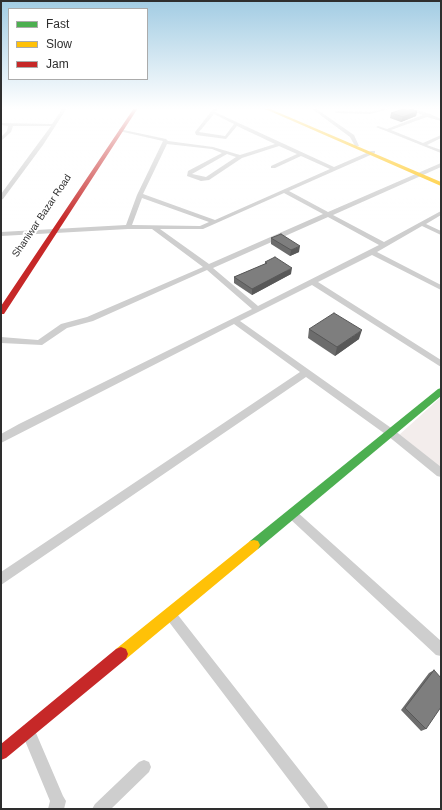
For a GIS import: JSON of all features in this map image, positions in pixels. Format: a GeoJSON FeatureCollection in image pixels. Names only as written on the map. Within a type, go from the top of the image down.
{"type":"FeatureCollection","features":[{"type":"Feature","properties":{"kind":"main road","name":"Shaniwar Bazar Road"},"geometry":{"type":"LineString","coordinates":[[1,296],[103,146]]}},
{"type":"Feature","properties":{"kind":"main road","name":"Shaniwar Bazar Road"},"geometry":{"type":"LineString","coordinates":[[1,312],[111,146]]}},
{"type":"Feature","properties":{"kind":"main road"},"geometry":{"type":"LineString","coordinates":[[354,146],[441,183]]}},
{"type":"Feature","properties":{"kind":"main road"},"geometry":{"type":"LineString","coordinates":[[358,146],[371,153]]}},
{"type":"Feature","properties":{"kind":"main road"},"geometry":{"type":"LineString","coordinates":[[1,753],[392,433],[441,391]]}},
{"type":"Feature","properties":{"kind":"street"},"geometry":{"type":"LineString","coordinates":[[1,198],[41,146]]}},
{"type":"Feature","properties":{"kind":"street"},"geometry":{"type":"LineString","coordinates":[[128,227],[140,195],[163,146]]}},
{"type":"Feature","properties":{"kind":"street"},"geometry":{"type":"LineString","coordinates":[[195,146],[213,148],[242,157]]}},
{"type":"Feature","properties":{"kind":"street"},"geometry":{"type":"LineString","coordinates":[[227,152],[190,172],[189,175],[201,179],[207,179],[242,157],[274,146]]}},
{"type":"Feature","properties":{"kind":"street"},"geometry":{"type":"LineString","coordinates":[[283,146],[334,169]]}},
{"type":"Feature","properties":{"kind":"street"},"geometry":{"type":"LineString","coordinates":[[427,146],[441,152]]}},
{"type":"Feature","properties":{"kind":"street"},"geometry":{"type":"LineString","coordinates":[[1,234],[128,227],[201,228],[371,153]]}},
{"type":"Feature","properties":{"kind":"street"},"geometry":{"type":"LineString","coordinates":[[273,167],[301,154]]}},
{"type":"Feature","properties":{"kind":"street"},"geometry":{"type":"LineString","coordinates":[[209,180],[242,157]]}},
{"type":"Feature","properties":{"kind":"street"},"geometry":{"type":"LineString","coordinates":[[1,340],[38,343],[64,326],[90,318],[441,165]]}},
{"type":"Feature","properties":{"kind":"street"},"geometry":{"type":"LineString","coordinates":[[284,191],[384,245]]}},
{"type":"Feature","properties":{"kind":"street"},"geometry":{"type":"LineString","coordinates":[[140,195],[215,222]]}},
{"type":"Feature","properties":{"kind":"street"},"geometry":{"type":"LineString","coordinates":[[1,439],[234,320],[372,252],[441,213]]}},
{"type":"Feature","properties":{"kind":"street"},"geometry":{"type":"LineString","coordinates":[[422,224],[441,233]]}},
{"type":"Feature","properties":{"kind":"street"},"geometry":{"type":"LineString","coordinates":[[152,227],[208,267],[257,309]]}},
{"type":"Feature","properties":{"kind":"street"},"geometry":{"type":"LineString","coordinates":[[372,252],[441,288]]}},
{"type":"Feature","properties":{"kind":"street"},"geometry":{"type":"LineString","coordinates":[[313,282],[441,364]]}},
{"type":"Feature","properties":{"kind":"street"},"geometry":{"type":"LineString","coordinates":[[234,320],[392,433],[441,473]]}},
{"type":"Feature","properties":{"kind":"street"},"geometry":{"type":"LineString","coordinates":[[1,579],[307,372]]}},
{"type":"Feature","properties":{"kind":"street"},"geometry":{"type":"LineString","coordinates":[[292,514],[441,650]]}},
{"type":"Feature","properties":{"kind":"street"},"geometry":{"type":"LineString","coordinates":[[170,614],[321,809]]}},
{"type":"Feature","properties":{"kind":"street"},"geometry":{"type":"LineString","coordinates":[[28,731],[59,806]]}},
{"type":"Feature","properties":{"kind":"street"},"geometry":{"type":"LineString","coordinates":[[100,809],[144,767]]}},
{"type":"Feature","properties":{"kind":"shaded area"},"geometry":{"type":"Polygon","coordinates":[[[441,397],[441,468],[399,435],[441,397]]]}},
{"type":"Feature","properties":{"kind":"building"},"geometry":{"type":"Polygon","coordinates":[[[281,234],[300,246],[291,250],[271,238],[281,234]]]}},
{"type":"Feature","properties":{"kind":"building"},"geometry":{"type":"Polygon","coordinates":[[[275,257],[292,268],[252,289],[234,277],[267,263],[265,262],[275,257]]]}},
{"type":"Feature","properties":{"kind":"building"},"geometry":{"type":"Polygon","coordinates":[[[334,313],[362,330],[337,347],[309,329],[334,313]]]}},
{"type":"Feature","properties":{"kind":"building"},"geometry":{"type":"Polygon","coordinates":[[[434,670],[441,678],[441,707],[426,729],[405,708],[434,670]]]}},
{"type":"Feature","properties":{"kind":"traffic: fast"},"geometry":{"type":"LineString","coordinates":[[254,545],[441,391]]}},
{"type":"Feature","properties":{"kind":"traffic: slow"},"geometry":{"type":"LineString","coordinates":[[353,146],[441,184]]}},
{"type":"Feature","properties":{"kind":"traffic: slow"},"geometry":{"type":"LineString","coordinates":[[121,654],[254,545]]}},
{"type":"Feature","properties":{"kind":"traffic: jam"},"geometry":{"type":"LineString","coordinates":[[1,312],[111,146]]}},
{"type":"Feature","properties":{"kind":"traffic: jam"},"geometry":{"type":"LineString","coordinates":[[1,753],[121,654]]}}]}
